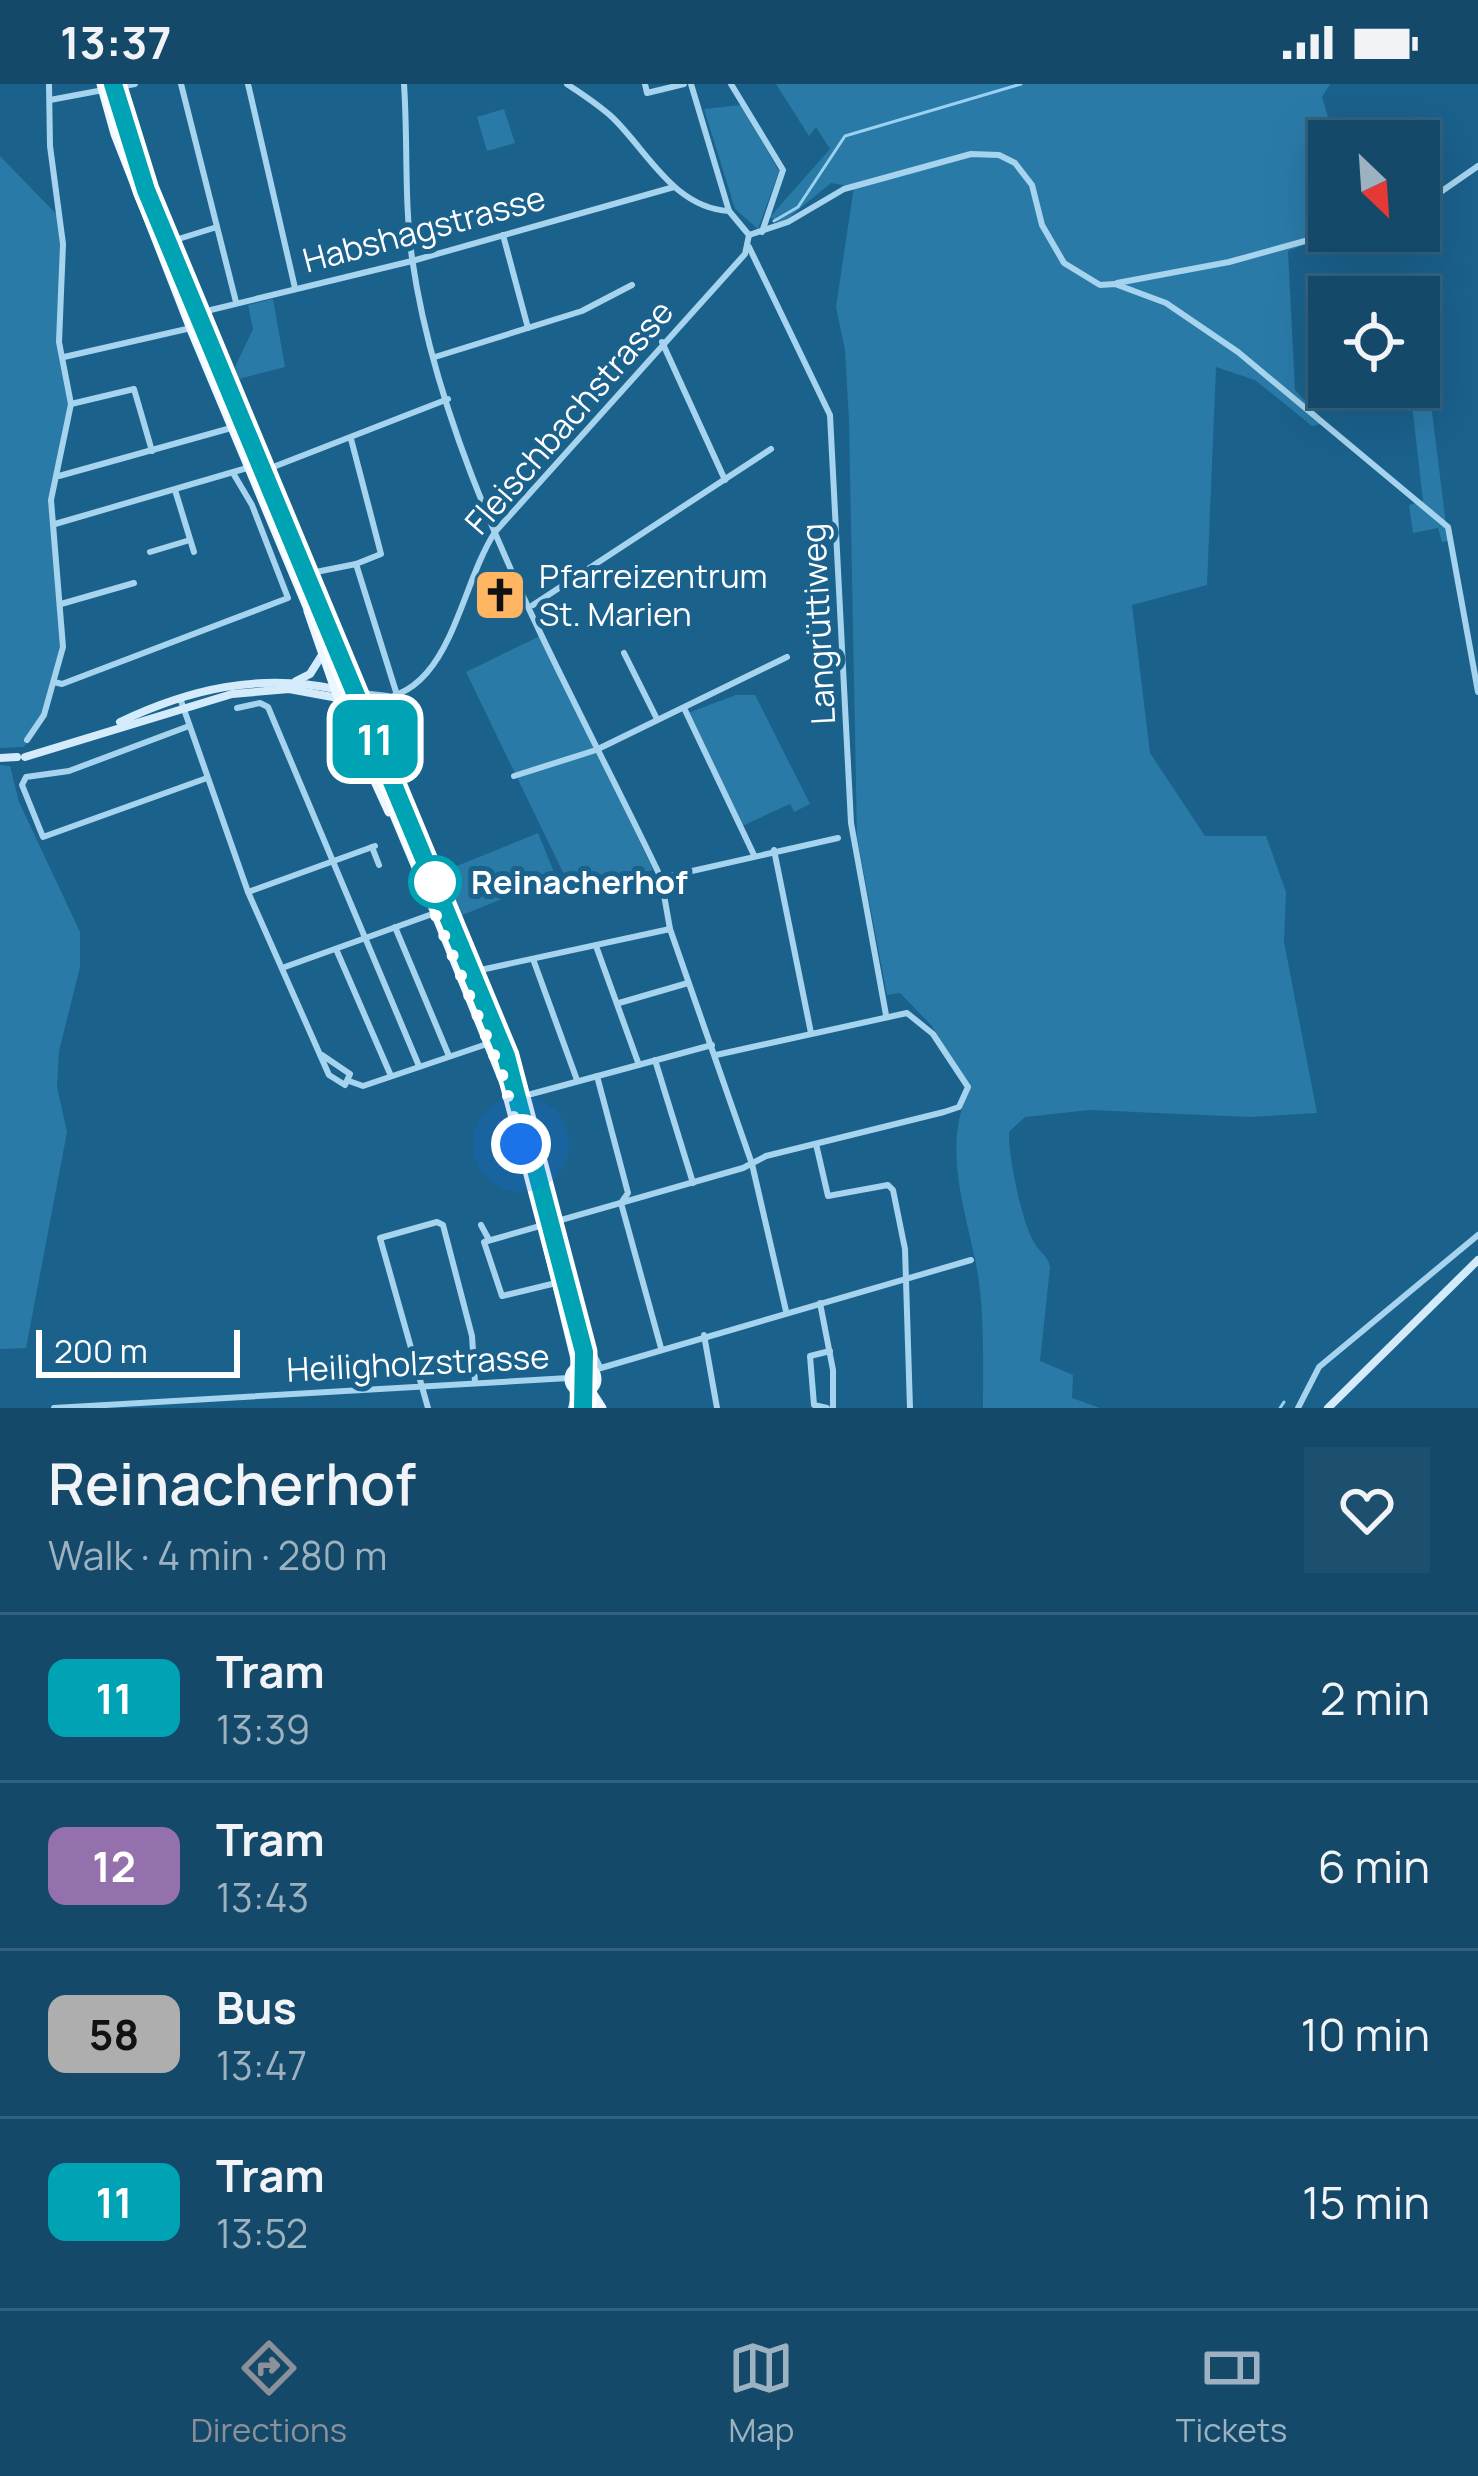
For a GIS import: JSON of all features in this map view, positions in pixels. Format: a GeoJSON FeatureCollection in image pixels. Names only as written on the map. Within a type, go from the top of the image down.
{"type":"FeatureCollection","features":[{"type":"Feature","properties":{"kind":"main road"},"geometry":{"type":"LineString","coordinates":[[101,87],[186,316],[502,1074],[577,1367]]}},
{"type":"Feature","properties":{"kind":"main road"},"geometry":{"type":"LineString","coordinates":[[304,594],[323,653],[420,877]]}},
{"type":"Feature","properties":{"kind":"main road"},"geometry":{"type":"LineString","coordinates":[[292,682],[310,674],[323,653]]}},
{"type":"Feature","properties":{"kind":"main road"},"geometry":{"type":"LineString","coordinates":[[0,758],[81,742],[242,683],[292,682],[341,694]]}},
{"type":"Feature","properties":{"kind":"main road"},"geometry":{"type":"LineString","coordinates":[[182,703],[271,689],[341,694]]}},
{"type":"Feature","properties":{"kind":"main road"},"geometry":{"type":"LineString","coordinates":[[1328,1408],[1478,1260]]}},
{"type":"Feature","properties":{"kind":"main road"},"geometry":{"type":"LineString","coordinates":[[577,1367],[597,1368],[591,1390]]}},
{"type":"Feature","properties":{"kind":"main road"},"geometry":{"type":"LineString","coordinates":[[577,1367],[569,1378],[577,1391],[591,1390]]}},
{"type":"Feature","properties":{"kind":"main road"},"geometry":{"type":"LineString","coordinates":[[591,1390],[602,1408]]}},
{"type":"Feature","properties":{"kind":"street"},"geometry":{"type":"LineString","coordinates":[[27,740],[44,715],[62,647],[51,500],[71,404],[64,357],[63,244],[50,146],[49,84]]}},
{"type":"Feature","properties":{"kind":"street"},"geometry":{"type":"LineString","coordinates":[[50,100],[136,84]]}},
{"type":"Feature","properties":{"kind":"street"},"geometry":{"type":"LineString","coordinates":[[182,84],[236,302]]}},
{"type":"Feature","properties":{"kind":"street"},"geometry":{"type":"LineString","coordinates":[[248,84],[295,288]]}},
{"type":"Feature","properties":{"kind":"street"},"geometry":{"type":"LineString","coordinates":[[404,84],[412,261],[448,399],[495,532],[661,878],[670,929],[752,1164],[786,1311]]}},
{"type":"Feature","properties":{"kind":"street"},"geometry":{"type":"LineString","coordinates":[[567,84],[615,121],[674,187],[697,203],[729,211]]}},
{"type":"Feature","properties":{"kind":"street"},"geometry":{"type":"LineString","coordinates":[[645,84],[647,93],[687,84],[729,211],[749,235],[749,247]]}},
{"type":"Feature","properties":{"kind":"street"},"geometry":{"type":"LineString","coordinates":[[731,84],[782,170],[762,232]]}},
{"type":"Feature","properties":{"kind":"street"},"geometry":{"type":"LineString","coordinates":[[749,235],[844,189],[970,154],[999,154],[1026,173],[1042,225],[1064,262],[1100,285],[1229,262],[1308,240]]}},
{"type":"Feature","properties":{"kind":"street"},"geometry":{"type":"LineString","coordinates":[[1440,192],[1478,166]]}},
{"type":"Feature","properties":{"kind":"street","name":"Habshagstrasse"},"geometry":{"type":"LineString","coordinates":[[186,316],[412,261],[674,187]]}},
{"type":"Feature","properties":{"kind":"street"},"geometry":{"type":"LineString","coordinates":[[172,241],[217,227]]}},
{"type":"Feature","properties":{"kind":"street"},"geometry":{"type":"LineString","coordinates":[[503,235],[528,328]]}},
{"type":"Feature","properties":{"kind":"street","name":"Fleischbachstrasse"},"geometry":{"type":"LineString","coordinates":[[398,695],[424,680],[440,660],[471,573],[495,532],[749,247]]}},
{"type":"Feature","properties":{"kind":"street","name":"Langrüttiweg"},"geometry":{"type":"LineString","coordinates":[[749,247],[830,415],[852,837],[886,1016]]}},
{"type":"Feature","properties":{"kind":"street"},"geometry":{"type":"LineString","coordinates":[[1114,284],[1166,303],[1238,352],[1448,527],[1478,692]]}},
{"type":"Feature","properties":{"kind":"street"},"geometry":{"type":"LineString","coordinates":[[435,357],[603,303],[632,285]]}},
{"type":"Feature","properties":{"kind":"street"},"geometry":{"type":"LineString","coordinates":[[64,357],[191,328]]}},
{"type":"Feature","properties":{"kind":"street"},"geometry":{"type":"LineString","coordinates":[[662,342],[725,480]]}},
{"type":"Feature","properties":{"kind":"street"},"geometry":{"type":"LineString","coordinates":[[71,404],[134,389],[140,393],[152,451]]}},
{"type":"Feature","properties":{"kind":"street"},"geometry":{"type":"LineString","coordinates":[[238,398],[311,573],[381,554],[351,438]]}},
{"type":"Feature","properties":{"kind":"street"},"geometry":{"type":"LineString","coordinates":[[268,469],[448,399]]}},
{"type":"Feature","properties":{"kind":"street"},"geometry":{"type":"LineString","coordinates":[[57,476],[234,426]]}},
{"type":"Feature","properties":{"kind":"street"},"geometry":{"type":"LineString","coordinates":[[532,606],[771,449]]}},
{"type":"Feature","properties":{"kind":"street"},"geometry":{"type":"LineString","coordinates":[[55,524],[251,467]]}},
{"type":"Feature","properties":{"kind":"street"},"geometry":{"type":"LineString","coordinates":[[54,682],[62,684],[288,598],[250,500],[232,473]]}},
{"type":"Feature","properties":{"kind":"street"},"geometry":{"type":"LineString","coordinates":[[176,490],[194,552]]}},
{"type":"Feature","properties":{"kind":"street"},"geometry":{"type":"LineString","coordinates":[[150,552],[190,540]]}},
{"type":"Feature","properties":{"kind":"street"},"geometry":{"type":"LineString","coordinates":[[356,564],[398,695]]}},
{"type":"Feature","properties":{"kind":"street"},"geometry":{"type":"LineString","coordinates":[[61,604],[134,583]]}},
{"type":"Feature","properties":{"kind":"street"},"geometry":{"type":"LineString","coordinates":[[624,653],[657,719]]}},
{"type":"Feature","properties":{"kind":"street"},"geometry":{"type":"LineString","coordinates":[[514,776],[599,748],[787,657]]}},
{"type":"Feature","properties":{"kind":"street"},"geometry":{"type":"LineString","coordinates":[[341,694],[398,695]]}},
{"type":"Feature","properties":{"kind":"street"},"geometry":{"type":"LineString","coordinates":[[341,694],[364,702],[398,695]]}},
{"type":"Feature","properties":{"kind":"street"},"geometry":{"type":"LineString","coordinates":[[355,718],[364,702]]}},
{"type":"Feature","properties":{"kind":"street"},"geometry":{"type":"LineString","coordinates":[[182,703],[248,892],[333,1082],[363,1086],[490,1043]]}},
{"type":"Feature","properties":{"kind":"street"},"geometry":{"type":"LineString","coordinates":[[237,708],[260,703],[268,707],[419,1066]]}},
{"type":"Feature","properties":{"kind":"street"},"geometry":{"type":"LineString","coordinates":[[684,708],[754,855]]}},
{"type":"Feature","properties":{"kind":"street"},"geometry":{"type":"LineString","coordinates":[[189,726],[69,771],[26,777],[22,785],[29,808],[43,837],[207,778]]}},
{"type":"Feature","properties":{"kind":"street"},"geometry":{"type":"LineString","coordinates":[[661,878],[838,838]]}},
{"type":"Feature","properties":{"kind":"street"},"geometry":{"type":"LineString","coordinates":[[248,892],[374,846],[379,865]]}},
{"type":"Feature","properties":{"kind":"street"},"geometry":{"type":"LineString","coordinates":[[774,850],[811,1033]]}},
{"type":"Feature","properties":{"kind":"street"},"geometry":{"type":"LineString","coordinates":[[283,968],[435,913]]}},
{"type":"Feature","properties":{"kind":"street"},"geometry":{"type":"LineString","coordinates":[[395,927],[449,1056]]}},
{"type":"Feature","properties":{"kind":"street"},"geometry":{"type":"LineString","coordinates":[[461,975],[670,929]]}},
{"type":"Feature","properties":{"kind":"street"},"geometry":{"type":"LineString","coordinates":[[596,946],[639,1065]]}},
{"type":"Feature","properties":{"kind":"street"},"geometry":{"type":"LineString","coordinates":[[336,949],[391,1076]]}},
{"type":"Feature","properties":{"kind":"street"},"geometry":{"type":"LineString","coordinates":[[533,959],[577,1081]]}},
{"type":"Feature","properties":{"kind":"street"},"geometry":{"type":"LineString","coordinates":[[477,970],[524,1096],[597,1368],[971,1260]]}},
{"type":"Feature","properties":{"kind":"street"},"geometry":{"type":"LineString","coordinates":[[620,1003],[688,983]]}},
{"type":"Feature","properties":{"kind":"street"},"geometry":{"type":"LineString","coordinates":[[488,1238],[958,1107],[968,1087],[933,1034],[907,1013],[716,1055]]}},
{"type":"Feature","properties":{"kind":"street"},"geometry":{"type":"LineString","coordinates":[[524,1096],[712,1045]]}},
{"type":"Feature","properties":{"kind":"street"},"geometry":{"type":"LineString","coordinates":[[322,1055],[345,1069],[349,1081]]}},
{"type":"Feature","properties":{"kind":"street"},"geometry":{"type":"LineString","coordinates":[[656,1060],[693,1183]]}},
{"type":"Feature","properties":{"kind":"street"},"geometry":{"type":"LineString","coordinates":[[597,1076],[628,1193],[621,1203]]}},
{"type":"Feature","properties":{"kind":"street"},"geometry":{"type":"LineString","coordinates":[[816,1144],[828,1196],[888,1185],[893,1190],[906,1278],[910,1408]]}},
{"type":"Feature","properties":{"kind":"street"},"geometry":{"type":"LineString","coordinates":[[621,1203],[662,1348]]}},
{"type":"Feature","properties":{"kind":"street"},"geometry":{"type":"LineString","coordinates":[[428,1408],[380,1238],[437,1222],[443,1225],[472,1336],[475,1382]]}},
{"type":"Feature","properties":{"kind":"street"},"geometry":{"type":"LineString","coordinates":[[481,1225],[488,1238],[492,1275],[502,1296],[556,1283]]}},
{"type":"Feature","properties":{"kind":"street"},"geometry":{"type":"LineString","coordinates":[[1298,1408],[1319,1367],[1478,1235]]}},
{"type":"Feature","properties":{"kind":"street"},"geometry":{"type":"LineString","coordinates":[[820,1303],[830,1351],[830,1408],[814,1405],[809,1356],[830,1351]]}},
{"type":"Feature","properties":{"kind":"street"},"geometry":{"type":"LineString","coordinates":[[704,1335],[717,1408]]}},
{"type":"Feature","properties":{"kind":"street","name":"Heiligholzstrasse"},"geometry":{"type":"LineString","coordinates":[[53,1408],[227,1403],[311,1393],[569,1378]]}},
{"type":"Feature","properties":{"kind":"street"},"geometry":{"type":"LineString","coordinates":[[572,1408],[577,1391]]}},
{"type":"Feature","properties":{"kind":"street"},"geometry":{"type":"LineString","coordinates":[[311,1393],[312,1408]]}},
{"type":"Feature","properties":{"kind":"shaded area"},"geometry":{"type":"Polygon","coordinates":[[[776,84],[1330,84],[1322,97],[1329,120],[1308,120],[1308,243],[1288,251],[1295,390],[1326,423],[1312,426],[1255,380],[1216,367],[1207,585],[1132,605],[1150,753],[1205,836],[1266,836],[1286,892],[1284,942],[1317,1113],[1249,1117],[1090,1110],[1025,1117],[1009,1132],[1025,1221],[1050,1267],[1040,1361],[1073,1375],[1072,1398],[1100,1408],[983,1408],[980,1295],[956,1150],[962,1108],[971,1087],[931,1025],[900,993],[887,995],[857,837],[849,420],[845,350],[836,307],[854,187],[831,183],[781,224],[770,217],[830,149],[816,127],[809,136],[776,84]]]}},
{"type":"Feature","properties":{"kind":"shaded area"},"geometry":{"type":"Polygon","coordinates":[[[741,105],[779,171],[758,229],[735,209],[704,109],[741,105]]]}},
{"type":"Feature","properties":{"kind":"shaded area"},"geometry":{"type":"Polygon","coordinates":[[[504,109],[515,143],[487,151],[477,117],[504,109]]]}},
{"type":"Feature","properties":{"kind":"shaded area"},"geometry":{"type":"Polygon","coordinates":[[[0,156],[60,218],[59,342],[71,404],[51,500],[63,647],[44,715],[24,747],[0,748],[0,156]]]}},
{"type":"Feature","properties":{"kind":"shaded area"},"geometry":{"type":"Polygon","coordinates":[[[273,299],[285,367],[239,379],[235,367],[253,329],[248,305],[273,299]]]}},
{"type":"Feature","properties":{"kind":"shaded area"},"geometry":{"type":"Polygon","coordinates":[[[1412,408],[1432,408],[1448,541],[1442,542],[1438,528],[1413,533],[1409,505],[1423,501],[1412,408]]]}},
{"type":"Feature","properties":{"kind":"shaded area","name":"Reinacherhof"},"geometry":{"type":"Polygon","coordinates":[[[542,635],[653,870],[572,891],[466,672],[542,635]]]}},
{"type":"Feature","properties":{"kind":"shaded area"},"geometry":{"type":"Polygon","coordinates":[[[736,695],[755,695],[810,804],[794,812],[790,804],[742,826],[688,713],[736,695]]]}},
{"type":"Feature","properties":{"kind":"shaded area"},"geometry":{"type":"Polygon","coordinates":[[[0,765],[10,766],[19,802],[80,932],[80,967],[59,1051],[57,1087],[67,1132],[26,1348],[0,1349],[0,765]]]}},
{"type":"Feature","properties":{"kind":"shaded area"},"geometry":{"type":"Polygon","coordinates":[[[538,833],[556,877],[460,916],[442,872],[538,833]]]}},
{"type":"Feature","properties":{"kind":"waterway"},"geometry":{"type":"LineString","coordinates":[[774,221],[798,207],[845,136],[1021,84]]}},
{"type":"Feature","properties":{"kind":"waterway"},"geometry":{"type":"LineString","coordinates":[[1280,1408],[1284,1402]]}},
{"type":"Feature","properties":{"kind":"tram line"},"geometry":{"type":"LineString","coordinates":[[110,84],[131,158],[176,270]]}},
{"type":"Feature","properties":{"kind":"tram line","name":"11"},"geometry":{"type":"LineString","coordinates":[[113,84],[146,190],[517,1086],[584,1352],[583,1408]]}},
{"type":"Feature","properties":{"kind":"place","name":"Pfarreizentrum St. Marien"},"geometry":{"type":"Point","coordinates":[500,595]}},
{"type":"Feature","properties":{"kind":"place","name":"Reinacherhof"},"geometry":{"type":"Point","coordinates":[435,882]}},
{"type":"Feature","properties":{"kind":"route"},"geometry":{"type":"LineString","coordinates":[[435,882],[424,887],[502,1074],[521,1144]]}}]}
